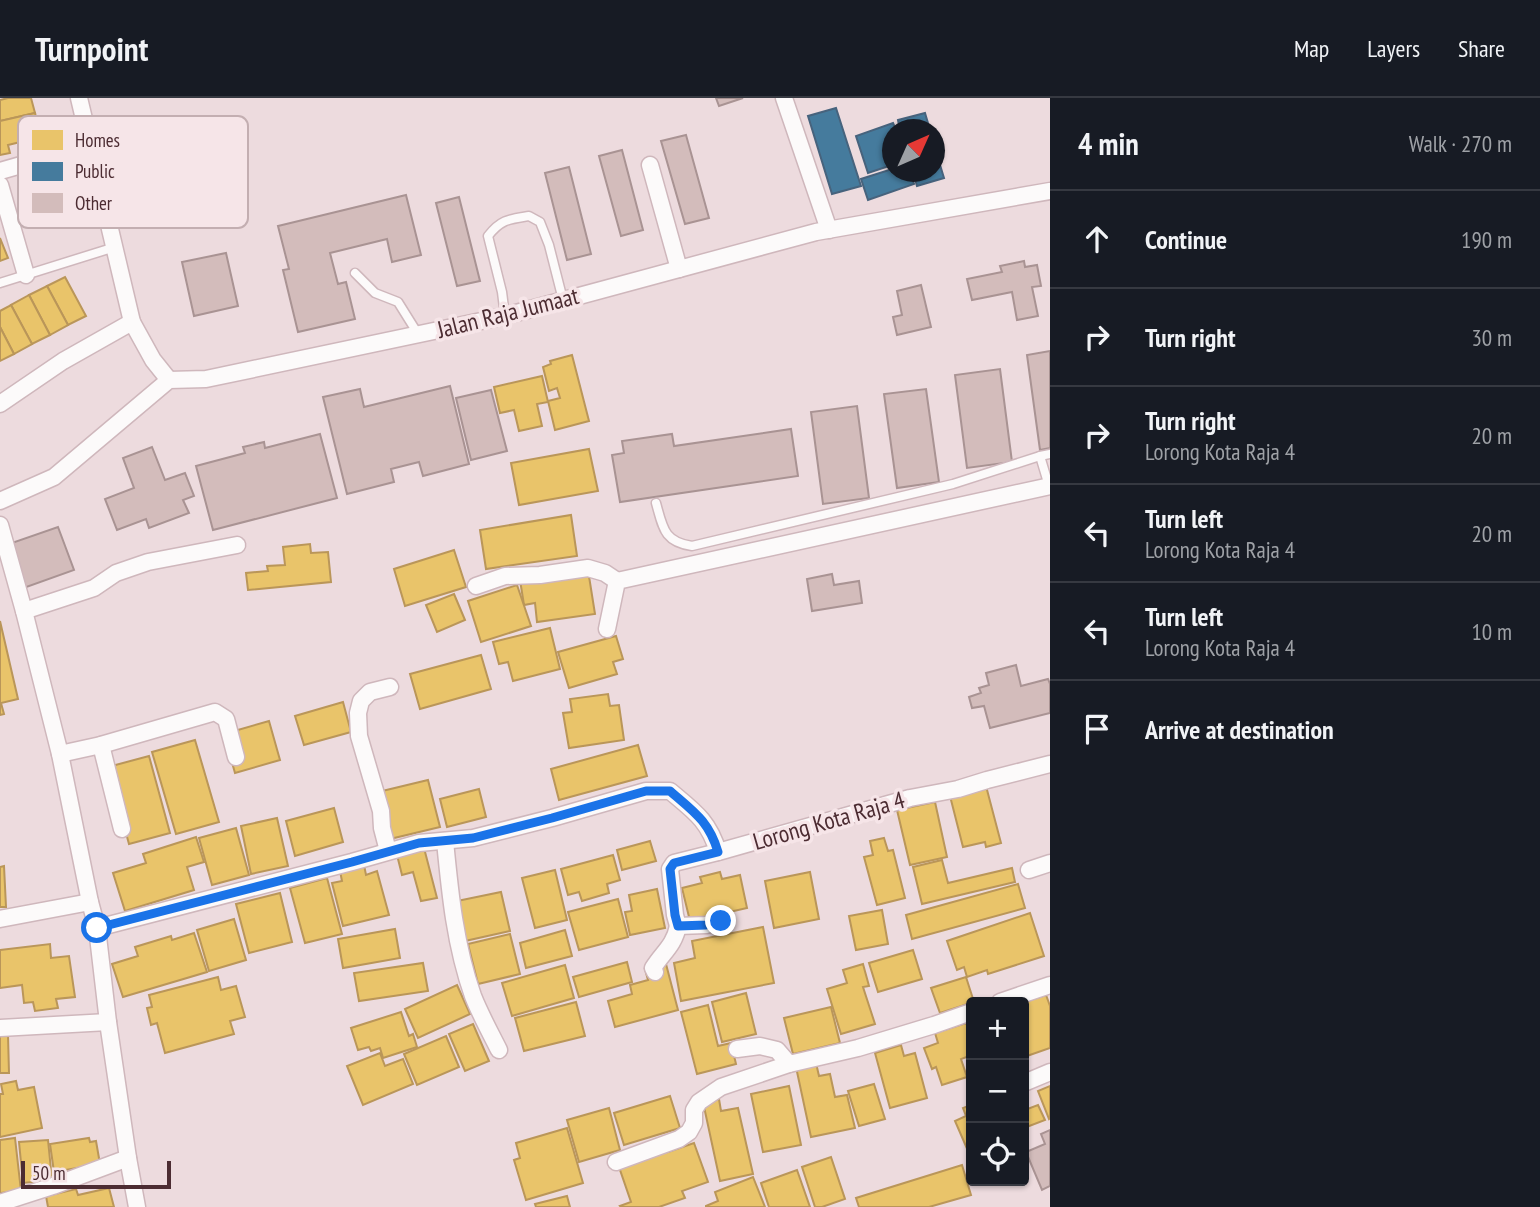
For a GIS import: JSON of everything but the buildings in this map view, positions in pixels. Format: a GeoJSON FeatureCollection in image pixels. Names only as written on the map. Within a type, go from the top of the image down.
{"type":"FeatureCollection","features":[{"type":"Feature","properties":{"kind":"street"},"geometry":{"type":"LineString","coordinates":[[79,98],[84,116]]}},
{"type":"Feature","properties":{"kind":"street"},"geometry":{"type":"LineString","coordinates":[[783,98],[829,230]]}},
{"type":"Feature","properties":{"kind":"street"},"geometry":{"type":"LineString","coordinates":[[650,165],[679,269]]}},
{"type":"Feature","properties":{"kind":"street"},"geometry":{"type":"LineString","coordinates":[[0,171],[18,166]]}},
{"type":"Feature","properties":{"kind":"street"},"geometry":{"type":"LineString","coordinates":[[0,185],[26,275]]}},
{"type":"Feature","properties":{"kind":"street","name":"Jalan Raja Jumaat"},"geometry":{"type":"LineString","coordinates":[[169,380],[206,379],[505,316],[816,232],[1050,191]]}},
{"type":"Feature","properties":{"kind":"street"},"geometry":{"type":"LineString","coordinates":[[0,501],[54,477],[169,380],[153,360],[132,322],[111,228]]}},
{"type":"Feature","properties":{"kind":"street"},"geometry":{"type":"LineString","coordinates":[[0,404],[63,361],[132,322]]}},
{"type":"Feature","properties":{"kind":"street"},"geometry":{"type":"LineString","coordinates":[[476,586],[505,576],[540,575],[588,568],[617,580],[1049,486]]}},
{"type":"Feature","properties":{"kind":"street"},"geometry":{"type":"LineString","coordinates":[[0,525],[15,580],[80,750],[122,829]]}},
{"type":"Feature","properties":{"kind":"street"},"geometry":{"type":"LineString","coordinates":[[26,608],[94,588],[116,573],[148,562],[237,545]]}},
{"type":"Feature","properties":{"kind":"street"},"geometry":{"type":"LineString","coordinates":[[607,629],[617,580]]}},
{"type":"Feature","properties":{"kind":"street"},"geometry":{"type":"LineString","coordinates":[[388,851],[381,810],[359,736],[358,713],[361,701],[370,692],[390,687]]}},
{"type":"Feature","properties":{"kind":"street"},"geometry":{"type":"LineString","coordinates":[[80,750],[215,712],[226,719],[236,757]]}},
{"type":"Feature","properties":{"kind":"street"},"geometry":{"type":"LineString","coordinates":[[80,750],[89,902],[97,928],[108,1022],[137,1207]]}},
{"type":"Feature","properties":{"kind":"street","name":"Lorong Kota Raja 4"},"geometry":{"type":"LineString","coordinates":[[678,926],[670,869],[674,863],[910,798],[958,789],[1050,764]]}},
{"type":"Feature","properties":{"kind":"street"},"geometry":{"type":"LineString","coordinates":[[97,928],[419,843],[473,838],[646,791],[670,791],[703,819],[718,852]]}},
{"type":"Feature","properties":{"kind":"street"},"geometry":{"type":"LineString","coordinates":[[445,841],[452,911],[462,957],[473,997],[499,1049]]}},
{"type":"Feature","properties":{"kind":"street"},"geometry":{"type":"LineString","coordinates":[[1029,870],[1050,863]]}},
{"type":"Feature","properties":{"kind":"street"},"geometry":{"type":"LineString","coordinates":[[0,919],[89,902]]}},
{"type":"Feature","properties":{"kind":"street"},"geometry":{"type":"LineString","coordinates":[[655,972],[653,968],[671,946],[678,926],[706,925],[721,921]]}},
{"type":"Feature","properties":{"kind":"street"},"geometry":{"type":"LineString","coordinates":[[1015,997],[1050,985]]}},
{"type":"Feature","properties":{"kind":"street"},"geometry":{"type":"LineString","coordinates":[[616,1162],[679,1139],[690,1132],[694,1123],[694,1110],[699,1102],[721,1087],[789,1064],[858,1048],[966,1014]]}},
{"type":"Feature","properties":{"kind":"street"},"geometry":{"type":"LineString","coordinates":[[0,1028],[108,1022]]}},
{"type":"Feature","properties":{"kind":"street"},"geometry":{"type":"LineString","coordinates":[[737,1049],[760,1046],[777,1050],[789,1064]]}},
{"type":"Feature","properties":{"kind":"street"},"geometry":{"type":"LineString","coordinates":[[1029,1081],[1050,1072]]}},
{"type":"Feature","properties":{"kind":"street"},"geometry":{"type":"LineString","coordinates":[[0,1203],[128,1158]]}},
{"type":"Feature","properties":{"kind":"lane"},"geometry":{"type":"LineString","coordinates":[[505,316],[488,236],[497,225],[507,220],[529,216],[540,222],[549,245],[563,300]]}},
{"type":"Feature","properties":{"kind":"lane"},"geometry":{"type":"LineString","coordinates":[[0,283],[115,247]]}},
{"type":"Feature","properties":{"kind":"lane"},"geometry":{"type":"LineString","coordinates":[[355,273],[374,293],[398,302],[418,334]]}},
{"type":"Feature","properties":{"kind":"lane"},"geometry":{"type":"LineString","coordinates":[[656,503],[667,535],[678,544],[692,546],[953,484],[1050,454]]}},
{"type":"Feature","properties":{"kind":"lane"},"geometry":{"type":"LineString","coordinates":[[1040,456],[1049,486]]}},
{"type":"Feature","properties":{"kind":"route"},"geometry":{"type":"LineString","coordinates":[[97,928],[419,843],[473,838],[646,791],[670,791],[703,819],[718,852],[674,863],[670,869],[678,926],[706,925],[721,921]]}}]}
